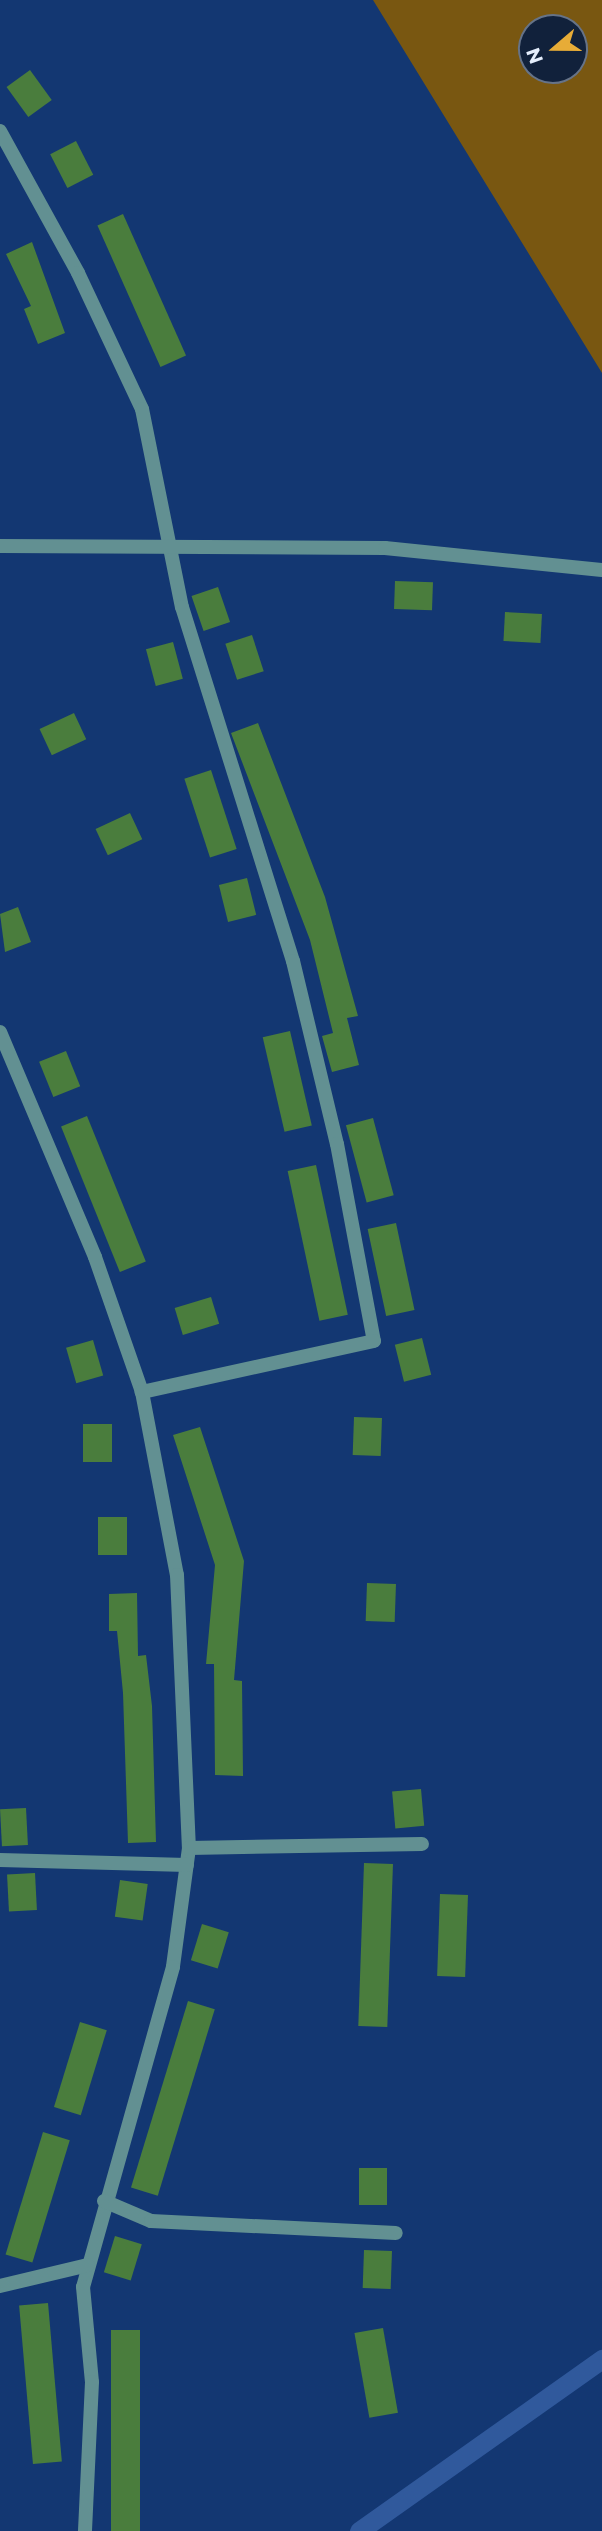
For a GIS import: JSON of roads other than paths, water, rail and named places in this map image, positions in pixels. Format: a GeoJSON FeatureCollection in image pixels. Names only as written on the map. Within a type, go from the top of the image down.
{"type":"FeatureCollection","features":[{"type":"Feature","properties":{"kind":"street"},"geometry":{"type":"LineString","coordinates":[[0,131],[78,273],[142,409],[172,543],[182,607],[293,961],[337,1144],[374,1341],[142,1392]]}},
{"type":"Feature","properties":{"kind":"street"},"geometry":{"type":"LineString","coordinates":[[0,546],[172,543],[385,548],[602,570]]}},
{"type":"Feature","properties":{"kind":"street"},"geometry":{"type":"LineString","coordinates":[[0,1032],[96,1257],[142,1392],[177,1575],[189,1848],[173,1967],[104,2201],[83,2287],[92,2382],[86,2531]]}},
{"type":"Feature","properties":{"kind":"street"},"geometry":{"type":"LineString","coordinates":[[189,1848],[422,1844]]}},
{"type":"Feature","properties":{"kind":"street"},"geometry":{"type":"LineString","coordinates":[[0,1860],[187,1865]]}},
{"type":"Feature","properties":{"kind":"street"},"geometry":{"type":"LineString","coordinates":[[104,2201],[151,2221],[397,2233]]}},
{"type":"Feature","properties":{"kind":"street"},"geometry":{"type":"LineString","coordinates":[[0,2286],[88,2265]]}},
{"type":"Feature","properties":{"kind":"waterway"},"geometry":{"type":"LineString","coordinates":[[359,2531],[602,2359]]}}]}
